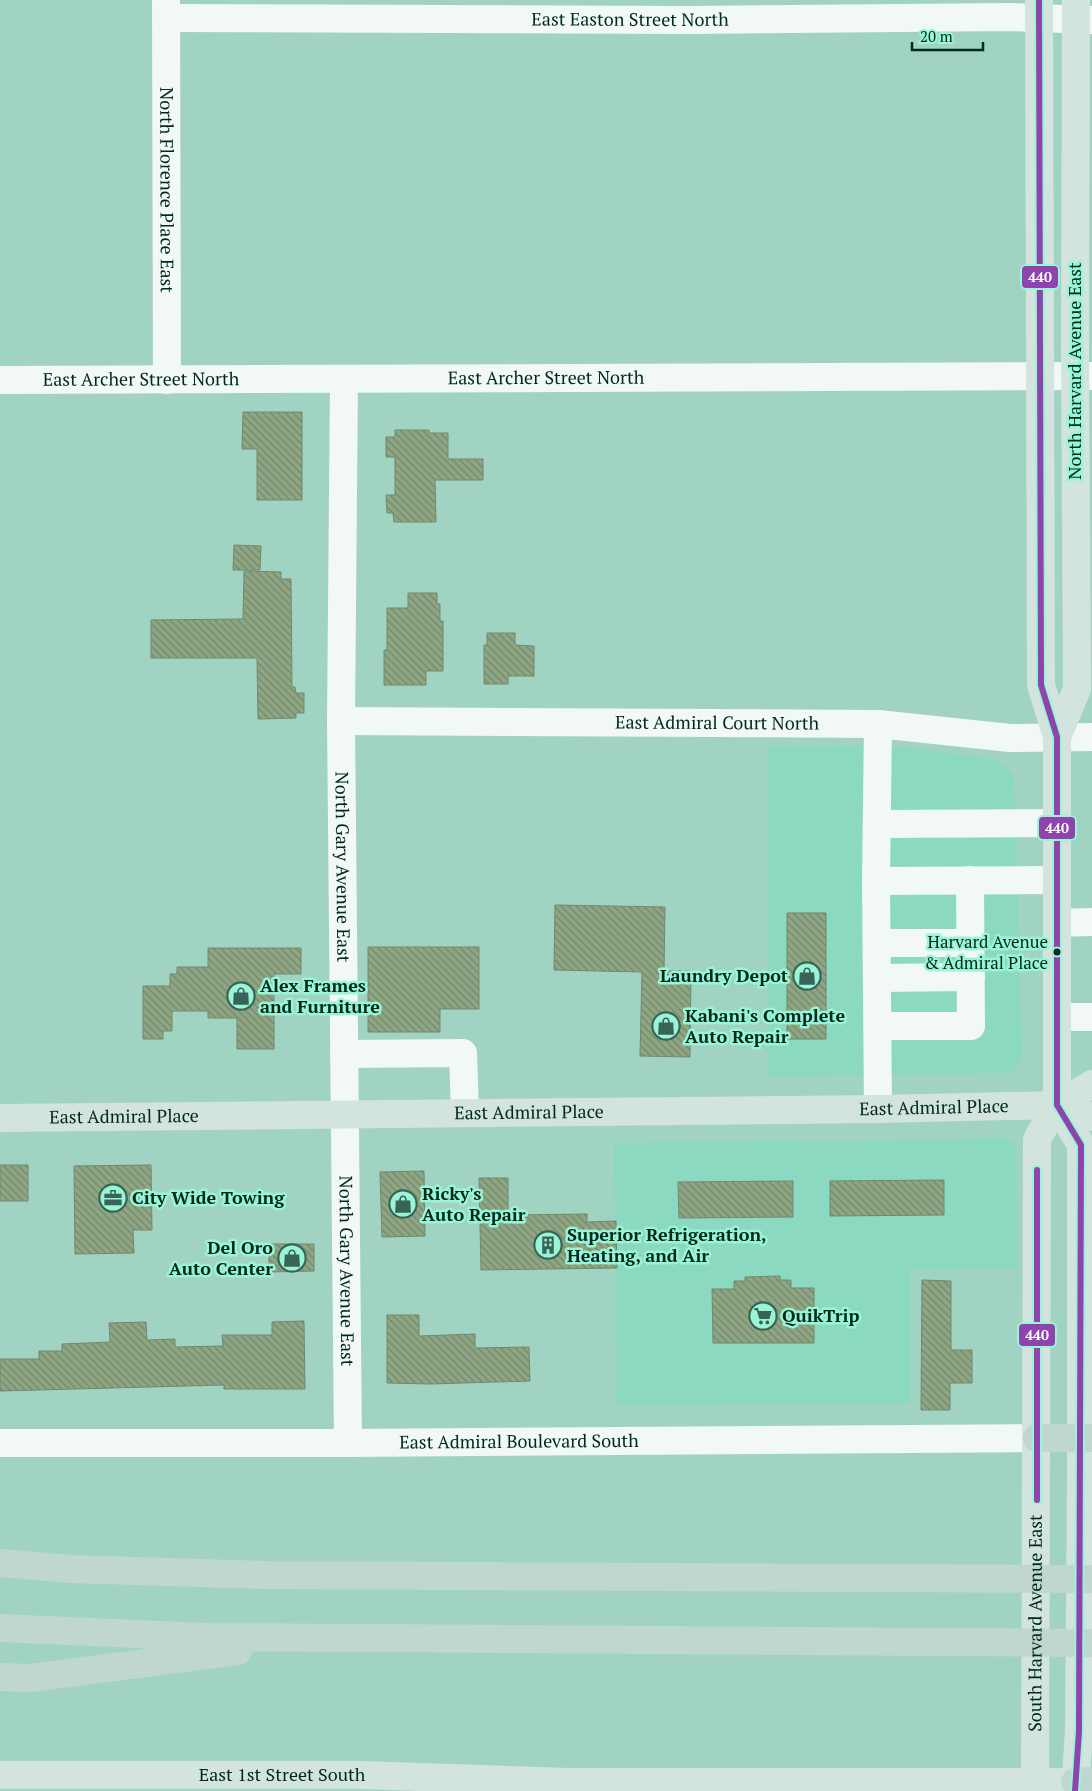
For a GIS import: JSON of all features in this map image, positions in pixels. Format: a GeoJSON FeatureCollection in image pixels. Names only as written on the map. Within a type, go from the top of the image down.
{"type":"FeatureCollection","features":[{"type":"Feature","properties":{"kind":"highway"},"geometry":{"type":"LineString","coordinates":[[1036,1438],[1087,1437]]}},
{"type":"Feature","properties":{"kind":"highway"},"geometry":{"type":"LineString","coordinates":[[0,1563],[70,1569],[265,1575],[1092,1579]]}},
{"type":"Feature","properties":{"kind":"highway"},"geometry":{"type":"LineString","coordinates":[[0,1628],[206,1637],[1092,1644]]}},
{"type":"Feature","properties":{"kind":"highway"},"geometry":{"type":"LineString","coordinates":[[0,1678],[30,1678],[351,1637]]}},
{"type":"Feature","properties":{"kind":"main road","name":"North Harvard Avenue East"},"geometry":{"type":"LineString","coordinates":[[1039,9],[1041,685],[1057,738],[1057,1105]]}},
{"type":"Feature","properties":{"kind":"main road","name":"North Harvard Avenue East"},"geometry":{"type":"LineString","coordinates":[[1057,738],[1077,689],[1084,376],[1081,13]]}},
{"type":"Feature","properties":{"kind":"main road"},"geometry":{"type":"LineString","coordinates":[[1057,1105],[1092,1084]]}},
{"type":"Feature","properties":{"kind":"main road"},"geometry":{"type":"LineString","coordinates":[[1057,1105],[1092,1117]]}},
{"type":"Feature","properties":{"kind":"main road"},"geometry":{"type":"LineString","coordinates":[[1057,1105],[1082,1145],[1087,1437],[1081,1480],[1079,1731],[1081,1785]]}},
{"type":"Feature","properties":{"kind":"main road","name":"East Admiral Place"},"geometry":{"type":"LineString","coordinates":[[0,1118],[878,1109],[1057,1105]]}},
{"type":"Feature","properties":{"kind":"main road","name":"South Harvard Avenue East"},"geometry":{"type":"LineString","coordinates":[[1035,1787],[1037,1139],[1057,1105]]}},
{"type":"Feature","properties":{"kind":"main road","name":"East 1st Street South"},"geometry":{"type":"LineString","coordinates":[[0,1775],[362,1775],[570,1782],[1035,1787],[1081,1785]]}},
{"type":"Feature","properties":{"kind":"street","name":"East Easton Street North"},"geometry":{"type":"LineString","coordinates":[[166,9],[689,10],[1010,17],[1039,9],[1081,13]]}},
{"type":"Feature","properties":{"kind":"street","name":"North Florence Place East"},"geometry":{"type":"LineString","coordinates":[[166,9],[167,380]]}},
{"type":"Feature","properties":{"kind":"street","name":"East Archer Street North"},"geometry":{"type":"LineString","coordinates":[[0,380],[1084,376]]}},
{"type":"Feature","properties":{"kind":"street","name":"North Gary Avenue East"},"geometry":{"type":"LineString","coordinates":[[344,379],[341,721],[348,1443]]}},
{"type":"Feature","properties":{"kind":"street","name":"East Admiral Court North"},"geometry":{"type":"LineString","coordinates":[[341,721],[878,724],[1010,738],[1092,738]]}},
{"type":"Feature","properties":{"kind":"street"},"geometry":{"type":"LineString","coordinates":[[878,724],[876,881],[878,1109]]}},
{"type":"Feature","properties":{"kind":"street"},"geometry":{"type":"LineString","coordinates":[[878,824],[1056,822]]}},
{"type":"Feature","properties":{"kind":"street"},"geometry":{"type":"LineString","coordinates":[[878,1026],[971,1026],[970,880]]}},
{"type":"Feature","properties":{"kind":"street"},"geometry":{"type":"LineString","coordinates":[[876,881],[1056,880]]}},
{"type":"Feature","properties":{"kind":"street"},"geometry":{"type":"LineString","coordinates":[[1057,923],[1092,922]]}},
{"type":"Feature","properties":{"kind":"street"},"geometry":{"type":"LineString","coordinates":[[877,943],[970,942]]}},
{"type":"Feature","properties":{"kind":"street"},"geometry":{"type":"LineString","coordinates":[[877,978],[971,977]]}},
{"type":"Feature","properties":{"kind":"street"},"geometry":{"type":"LineString","coordinates":[[1057,1017],[1092,1017]]}},
{"type":"Feature","properties":{"kind":"street"},"geometry":{"type":"LineString","coordinates":[[344,1054],[463,1052],[464,1113]]}},
{"type":"Feature","properties":{"kind":"street","name":"East Admiral Boulevard South"},"geometry":{"type":"LineString","coordinates":[[0,1444],[1036,1438]]}},
{"type":"Feature","properties":{"kind":"shaded area"},"geometry":{"type":"Polygon","coordinates":[[[893,746],[997,760],[1014,775],[1022,1055],[1018,1067],[1008,1073],[767,1076],[768,747],[893,746]]]}},
{"type":"Feature","properties":{"kind":"shaded area"},"geometry":{"type":"Polygon","coordinates":[[[1007,1138],[1015,1143],[1017,1268],[910,1270],[910,1404],[617,1405],[614,1143],[846,1142],[1007,1138]]]}},
{"type":"Feature","properties":{"kind":"building"},"geometry":{"type":"Polygon","coordinates":[[[243,412],[302,412],[302,500],[257,500],[257,449],[242,449],[243,412]]]}},
{"type":"Feature","properties":{"kind":"building"},"geometry":{"type":"Polygon","coordinates":[[[395,430],[429,430],[429,433],[448,433],[448,459],[483,459],[483,480],[435,480],[436,522],[394,522],[393,513],[387,513],[386,495],[395,495],[395,457],[386,457],[386,437],[395,437],[395,430]]]}},
{"type":"Feature","properties":{"kind":"building"},"geometry":{"type":"Polygon","coordinates":[[[234,545],[261,546],[260,570],[233,570],[234,545]]]}},
{"type":"Feature","properties":{"kind":"building"},"geometry":{"type":"Polygon","coordinates":[[[244,571],[281,572],[281,579],[291,579],[292,687],[295,687],[296,693],[304,693],[304,713],[296,713],[296,718],[258,719],[257,658],[151,658],[151,620],[243,619],[244,571]]]}},
{"type":"Feature","properties":{"kind":"building"},"geometry":{"type":"Polygon","coordinates":[[[408,593],[437,593],[437,604],[440,604],[440,621],[443,621],[443,671],[426,671],[426,685],[384,685],[384,650],[387,650],[387,608],[408,608],[408,593]]]}},
{"type":"Feature","properties":{"kind":"building"},"geometry":{"type":"Polygon","coordinates":[[[487,633],[515,633],[515,645],[534,646],[534,676],[508,676],[508,684],[484,684],[484,645],[487,645],[487,633]]]}},
{"type":"Feature","properties":{"kind":"building"},"geometry":{"type":"Polygon","coordinates":[[[555,905],[665,907],[664,971],[691,971],[690,1057],[640,1056],[642,972],[554,970],[555,905]]]}},
{"type":"Feature","properties":{"kind":"building","name":"Laundry Depot"},"geometry":{"type":"Polygon","coordinates":[[[787,913],[826,913],[826,1039],[787,1039],[787,913]]]}},
{"type":"Feature","properties":{"kind":"building"},"geometry":{"type":"Polygon","coordinates":[[[368,947],[479,947],[479,1009],[440,1009],[440,1032],[368,1032],[368,947]]]}},
{"type":"Feature","properties":{"kind":"building","name":"Alex Frames and Furniture"},"geometry":{"type":"Polygon","coordinates":[[[208,948],[301,948],[301,974],[274,974],[274,1049],[237,1049],[237,1018],[208,1018],[208,1011],[172,1011],[172,1031],[163,1031],[163,1039],[143,1039],[143,986],[170,986],[170,974],[177,974],[177,967],[208,967],[208,948]]]}},
{"type":"Feature","properties":{"kind":"building"},"geometry":{"type":"Polygon","coordinates":[[[0,1165],[28,1165],[28,1201],[0,1201],[0,1165]]]}},
{"type":"Feature","properties":{"kind":"building","name":"City Wide Towing"},"geometry":{"type":"Polygon","coordinates":[[[151,1165],[152,1230],[133,1230],[134,1253],[75,1254],[74,1166],[151,1165]]]}},
{"type":"Feature","properties":{"kind":"building","name":"Ricky's Auto Repair"},"geometry":{"type":"Polygon","coordinates":[[[424,1171],[425,1236],[382,1237],[380,1172],[424,1171]]]}},
{"type":"Feature","properties":{"kind":"building","name":"Superior Refrigeration, Heating, and Air"},"geometry":{"type":"Polygon","coordinates":[[[479,1178],[508,1178],[508,1215],[587,1214],[587,1222],[616,1221],[617,1268],[481,1270],[479,1178]]]}},
{"type":"Feature","properties":{"kind":"building"},"geometry":{"type":"Polygon","coordinates":[[[944,1180],[944,1215],[830,1216],[830,1181],[944,1180]]]}},
{"type":"Feature","properties":{"kind":"building"},"geometry":{"type":"Polygon","coordinates":[[[793,1181],[793,1217],[679,1218],[678,1182],[793,1181]]]}},
{"type":"Feature","properties":{"kind":"building","name":"Del Oro Auto Center"},"geometry":{"type":"Polygon","coordinates":[[[269,1244],[314,1244],[314,1271],[269,1272],[269,1244]]]}},
{"type":"Feature","properties":{"kind":"building","name":"QuikTrip"},"geometry":{"type":"Polygon","coordinates":[[[780,1276],[780,1280],[791,1280],[791,1288],[814,1288],[814,1343],[713,1343],[712,1289],[734,1289],[734,1281],[745,1281],[745,1277],[780,1276]]]}},
{"type":"Feature","properties":{"kind":"building"},"geometry":{"type":"Polygon","coordinates":[[[922,1280],[951,1281],[951,1350],[972,1350],[972,1383],[950,1383],[950,1410],[921,1410],[922,1280]]]}},
{"type":"Feature","properties":{"kind":"building"},"geometry":{"type":"Polygon","coordinates":[[[387,1315],[419,1315],[419,1336],[475,1334],[475,1348],[529,1347],[530,1381],[431,1384],[387,1383],[387,1315]]]}},
{"type":"Feature","properties":{"kind":"building"},"geometry":{"type":"Polygon","coordinates":[[[304,1321],[305,1389],[224,1389],[224,1385],[0,1391],[0,1359],[39,1359],[39,1351],[62,1351],[62,1344],[110,1342],[109,1323],[146,1322],[147,1340],[175,1339],[175,1347],[223,1346],[222,1335],[272,1335],[272,1322],[304,1321]]]}},
{"type":"Feature","properties":{"kind":"transit line","name":"440"},"geometry":{"type":"LineString","coordinates":[[1039,0],[1041,685],[1057,737],[1057,1105]]}},
{"type":"Feature","properties":{"kind":"transit line","name":"440"},"geometry":{"type":"LineString","coordinates":[[1057,1105],[1081,1145],[1079,1731],[1075,1791]]}},
{"type":"Feature","properties":{"kind":"transit line","name":"440"},"geometry":{"type":"LineString","coordinates":[[1037,1170],[1037,1500]]}},
{"type":"Feature","properties":{"kind":"place","name":"Harvard Avenue & Admiral Place"},"geometry":{"type":"Point","coordinates":[1057,952]}},
{"type":"Feature","properties":{"kind":"place","name":"Laundry Depot"},"geometry":{"type":"Point","coordinates":[807,976]}},
{"type":"Feature","properties":{"kind":"place","name":"Alex Frames and Furniture"},"geometry":{"type":"Point","coordinates":[241,996]}},
{"type":"Feature","properties":{"kind":"place","name":"Kabani's Complete Auto Repair"},"geometry":{"type":"Point","coordinates":[666,1026]}},
{"type":"Feature","properties":{"kind":"place","name":"City Wide Towing"},"geometry":{"type":"Point","coordinates":[113,1198]}},
{"type":"Feature","properties":{"kind":"place","name":"Ricky's Auto Repair"},"geometry":{"type":"Point","coordinates":[403,1204]}},
{"type":"Feature","properties":{"kind":"place","name":"Superior Refrigeration, Heating, and Air"},"geometry":{"type":"Point","coordinates":[548,1245]}},
{"type":"Feature","properties":{"kind":"place","name":"Del Oro Auto Center"},"geometry":{"type":"Point","coordinates":[292,1258]}},
{"type":"Feature","properties":{"kind":"place","name":"QuikTrip"},"geometry":{"type":"Point","coordinates":[763,1316]}}]}
